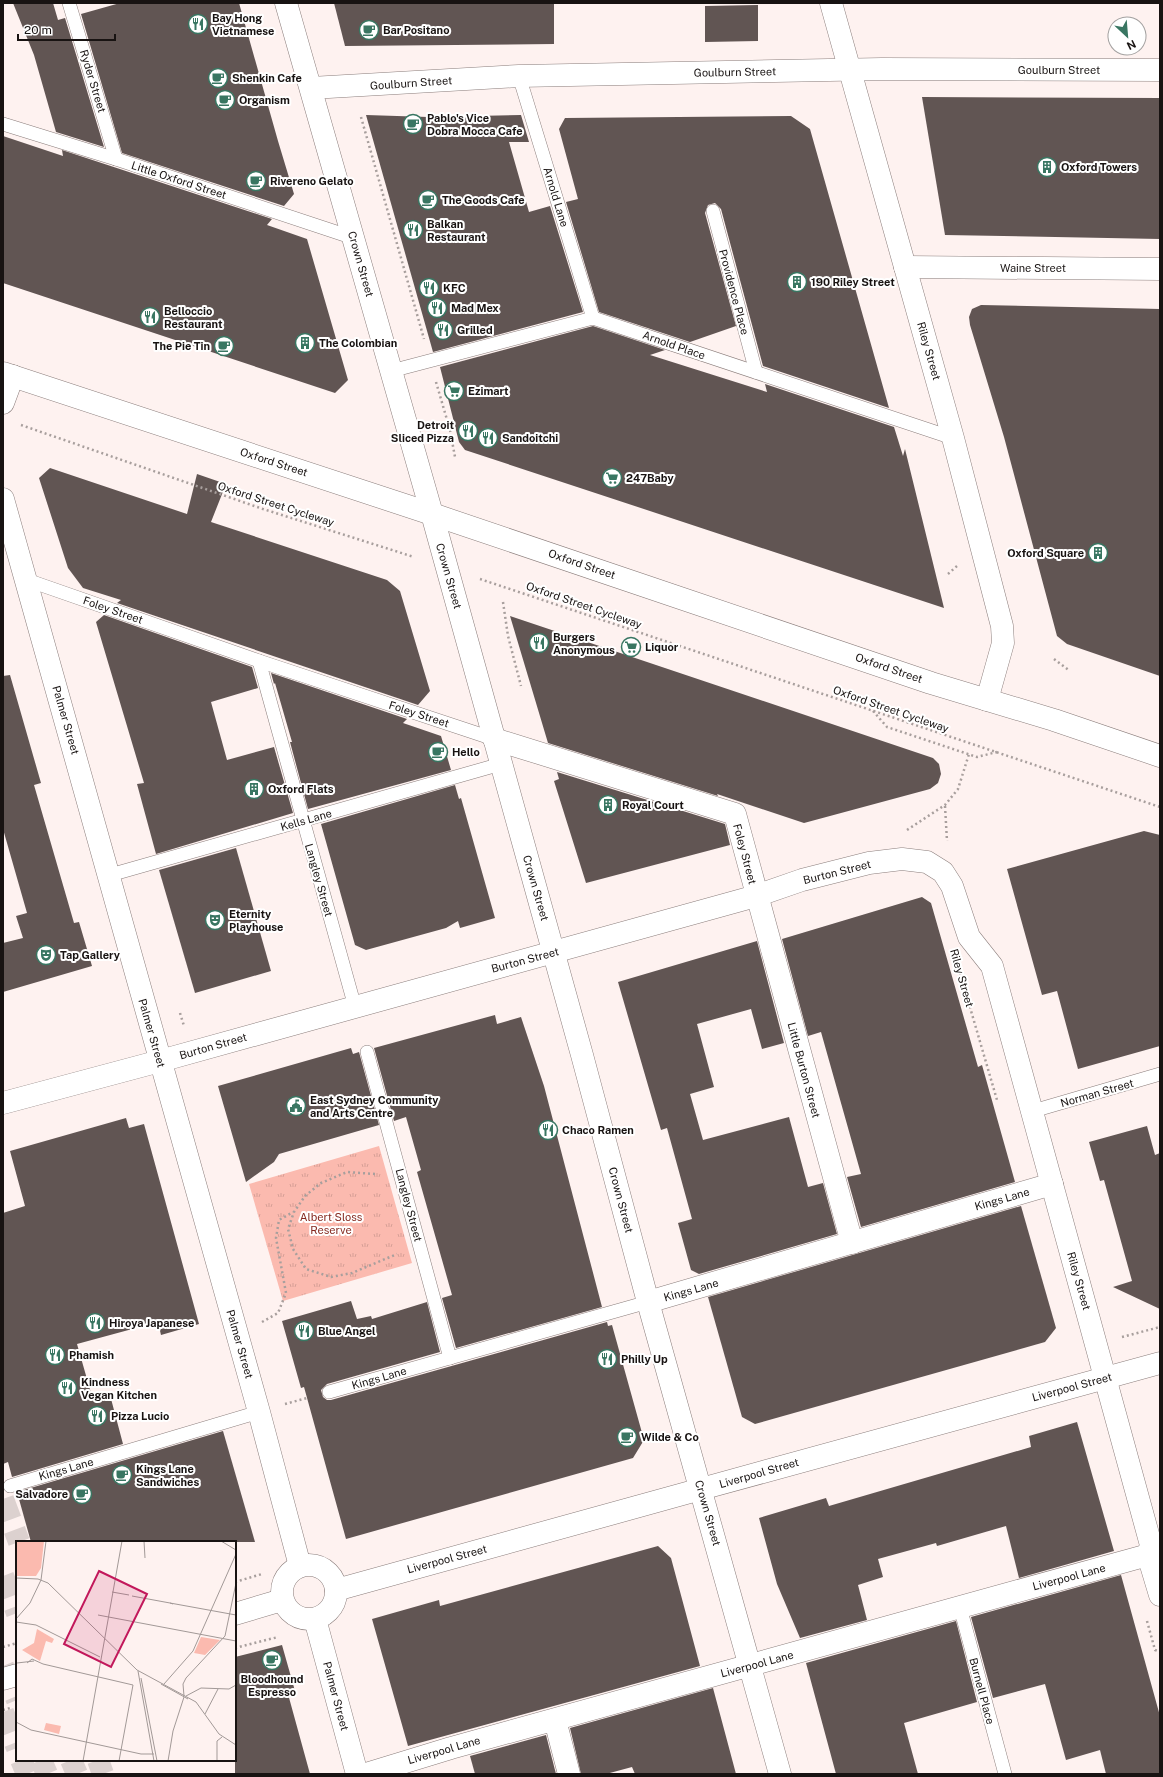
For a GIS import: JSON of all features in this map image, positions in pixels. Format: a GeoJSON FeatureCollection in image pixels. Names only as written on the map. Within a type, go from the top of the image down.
{"type":"FeatureCollection","features":[{"type":"Feature","properties":{"kind":"street","name":"Crown Street"},"geometry":{"type":"LineString","coordinates":[[286,3],[432,514],[554,952],[648,1302],[780,1774]]}},
{"type":"Feature","properties":{"kind":"street","name":"Riley Street"},"geometry":{"type":"LineString","coordinates":[[831,3],[953,438],[1002,626],[1003,643],[987,700]]}},
{"type":"Feature","properties":{"kind":"street","name":"Goulburn Street"},"geometry":{"type":"LineString","coordinates":[[311,88],[518,76],[882,70],[1160,70]]}},
{"type":"Feature","properties":{"kind":"street","name":"Waine Street"},"geometry":{"type":"LineString","coordinates":[[905,267],[1160,269]]}},
{"type":"Feature","properties":{"kind":"street","name":"Oxford Street"},"geometry":{"type":"LineString","coordinates":[[8,374],[987,700],[1160,756]]}},
{"type":"Feature","properties":{"kind":"street"},"geometry":{"type":"LineString","coordinates":[[3,403],[8,374]]}},
{"type":"Feature","properties":{"kind":"street","name":"Palmer Street"},"geometry":{"type":"LineString","coordinates":[[3,499],[11,549],[27,580],[259,1412],[300,1566]]}},
{"type":"Feature","properties":{"kind":"street","name":"Foley Street"},"geometry":{"type":"LineString","coordinates":[[494,739],[735,814],[756,896]]}},
{"type":"Feature","properties":{"kind":"street","name":"Burton Street"},"geometry":{"type":"LineString","coordinates":[[3,1103],[554,952],[756,896],[802,880],[869,863],[902,859],[926,862],[943,872],[952,886],[969,937],[992,966]]}},
{"type":"Feature","properties":{"kind":"street","name":"Little Burton Street"},"geometry":{"type":"LineString","coordinates":[[756,896],[852,1243]]}},
{"type":"Feature","properties":{"kind":"street","name":"Riley Street"},"geometry":{"type":"LineString","coordinates":[[992,966],[1153,1548],[1160,1595]]}},
{"type":"Feature","properties":{"kind":"street","name":"Kings Lane"},"geometry":{"type":"LineString","coordinates":[[648,1302],[1052,1184]]}},
{"type":"Feature","properties":{"kind":"street","name":"Liverpool Street"},"geometry":{"type":"LineString","coordinates":[[336,1590],[1160,1363]]}},
{"type":"Feature","properties":{"kind":"street","name":"Liverpool Lane"},"geometry":{"type":"LineString","coordinates":[[366,1774],[451,1748],[960,1607],[1153,1548]]}},
{"type":"Feature","properties":{"kind":"street"},"geometry":{"type":"LineString","coordinates":[[300,1566],[317,1566],[326,1571],[331,1577],[336,1590],[334,1602],[330,1610],[323,1616],[315,1619],[299,1618],[286,1607],[282,1600],[283,1583],[293,1570],[300,1566]]}},
{"type":"Feature","properties":{"kind":"street"},"geometry":{"type":"LineString","coordinates":[[236,1614],[282,1600]]}},
{"type":"Feature","properties":{"kind":"street","name":"Palmer Street"},"geometry":{"type":"LineString","coordinates":[[315,1619],[357,1774]]}},
{"type":"Feature","properties":{"kind":"street"},"geometry":{"type":"LineString","coordinates":[[3,1679],[16,1675]]}},
{"type":"Feature","properties":{"kind":"street"},"geometry":{"type":"LineString","coordinates":[[555,1720],[569,1774]]}},
{"type":"Feature","properties":{"kind":"lane","name":"Ryder Street"},"geometry":{"type":"LineString","coordinates":[[70,3],[116,159]]}},
{"type":"Feature","properties":{"kind":"lane","name":"Arnold Lane"},"geometry":{"type":"LineString","coordinates":[[518,76],[592,318]]}},
{"type":"Feature","properties":{"kind":"lane","name":"Little Oxford Street"},"geometry":{"type":"LineString","coordinates":[[3,124],[116,159],[354,238]]}},
{"type":"Feature","properties":{"kind":"lane","name":"Providence Place"},"geometry":{"type":"LineString","coordinates":[[713,211],[756,372]]}},
{"type":"Feature","properties":{"kind":"lane"},"geometry":{"type":"LineString","coordinates":[[391,371],[592,318]]}},
{"type":"Feature","properties":{"kind":"lane","name":"Arnold Place"},"geometry":{"type":"LineString","coordinates":[[592,318],[953,438]]}},
{"type":"Feature","properties":{"kind":"lane","name":"Foley Street"},"geometry":{"type":"LineString","coordinates":[[27,580],[494,739]]}},
{"type":"Feature","properties":{"kind":"lane","name":"Langley Street"},"geometry":{"type":"LineString","coordinates":[[259,660],[302,820],[355,1007]]}},
{"type":"Feature","properties":{"kind":"lane","name":"Kells Lane"},"geometry":{"type":"LineString","coordinates":[[110,876],[501,764]]}},
{"type":"Feature","properties":{"kind":"lane","name":"Langley Street"},"geometry":{"type":"LineString","coordinates":[[367,1052],[450,1358]]}},
{"type":"Feature","properties":{"kind":"lane","name":"Norman Street"},"geometry":{"type":"LineString","coordinates":[[1033,1111],[1160,1074]]}},
{"type":"Feature","properties":{"kind":"lane","name":"Kings Lane"},"geometry":{"type":"LineString","coordinates":[[329,1392],[648,1302]]}},
{"type":"Feature","properties":{"kind":"lane","name":"Kings Lane"},"geometry":{"type":"LineString","coordinates":[[10,1486],[259,1412]]}},
{"type":"Feature","properties":{"kind":"lane","name":"Burnell Place"},"geometry":{"type":"LineString","coordinates":[[960,1607],[1005,1774]]}},
{"type":"Feature","properties":{"kind":"path"},"geometry":{"type":"LineString","coordinates":[[361,117],[450,430],[456,457]]}},
{"type":"Feature","properties":{"kind":"path","name":"Oxford Street Cycleway"},"geometry":{"type":"LineString","coordinates":[[16,423],[226,496],[447,568],[1160,807]]}},
{"type":"Feature","properties":{"kind":"path"},"geometry":{"type":"LineString","coordinates":[[503,602],[508,636],[521,686]]}},
{"type":"Feature","properties":{"kind":"path"},"geometry":{"type":"LineString","coordinates":[[1054,659],[1070,671]]}},
{"type":"Feature","properties":{"kind":"path"},"geometry":{"type":"LineString","coordinates":[[872,711],[887,727],[977,757],[998,752]]}},
{"type":"Feature","properties":{"kind":"path"},"geometry":{"type":"LineString","coordinates":[[902,859],[897,837],[945,805],[958,789],[969,754]]}},
{"type":"Feature","properties":{"kind":"path","name":"Riley Street"},"geometry":{"type":"LineString","coordinates":[[959,968],[998,1100]]}},
{"type":"Feature","properties":{"kind":"path"},"geometry":{"type":"LineString","coordinates":[[180,1013],[185,1027]]}},
{"type":"Feature","properties":{"kind":"path"},"geometry":{"type":"LineString","coordinates":[[401,1176],[347,1172],[321,1183],[305,1196],[294,1212],[288,1229],[293,1249],[306,1269],[331,1277],[352,1273],[419,1244]]}},
{"type":"Feature","properties":{"kind":"path"},"geometry":{"type":"LineString","coordinates":[[237,1335],[278,1313],[286,1293],[276,1238],[279,1220],[294,1212]]}},
{"type":"Feature","properties":{"kind":"path"},"geometry":{"type":"LineString","coordinates":[[236,1582],[262,1574]]}},
{"type":"Feature","properties":{"kind":"path"},"geometry":{"type":"LineString","coordinates":[[236,1648],[278,1637]]}},
{"type":"Feature","properties":{"kind":"path"},"geometry":{"type":"LineString","coordinates":[[3,1647],[16,1643]]}},
{"type":"Feature","properties":{"kind":"green space","name":"Albert Sloss Reserve"},"geometry":{"type":"Polygon","coordinates":[[[379,1146],[412,1263],[283,1301],[249,1184],[379,1146]]]}},
{"type":"Feature","properties":{"kind":"building"},"geometry":{"type":"Polygon","coordinates":[[[13,3],[53,3],[58,20],[65,18],[104,147],[56,132],[34,55],[13,3]]]}},
{"type":"Feature","properties":{"kind":"building"},"geometry":{"type":"Polygon","coordinates":[[[120,3],[239,3],[294,194],[284,206],[122,153],[81,14],[120,3]]]}},
{"type":"Feature","properties":{"kind":"building"},"geometry":{"type":"Polygon","coordinates":[[[334,3],[554,3],[554,44],[345,46],[334,3]]]}},
{"type":"Feature","properties":{"kind":"building"},"geometry":{"type":"Polygon","coordinates":[[[758,5],[758,41],[705,42],[705,6],[758,5]]]}},
{"type":"Feature","properties":{"kind":"building","name":"Oxford Towers"},"geometry":{"type":"Polygon","coordinates":[[[922,97],[1160,98],[1160,239],[945,235],[922,97]]]}},
{"type":"Feature","properties":{"kind":"building"},"geometry":{"type":"Polygon","coordinates":[[[366,115],[428,117],[521,115],[529,142],[509,142],[529,212],[550,206],[583,312],[433,352],[366,115]]]}},
{"type":"Feature","properties":{"kind":"building"},"geometry":{"type":"Polygon","coordinates":[[[791,116],[810,129],[889,408],[763,366],[721,209],[715,203],[708,205],[705,213],[736,326],[690,342],[599,312],[566,202],[578,199],[559,129],[565,118],[791,116]]]}},
{"type":"Feature","properties":{"kind":"building"},"geometry":{"type":"Polygon","coordinates":[[[3,136],[63,156],[62,150],[272,219],[267,225],[307,239],[348,380],[335,393],[3,283],[3,136]]]}},
{"type":"Feature","properties":{"kind":"building","name":"Oxford Square"},"geometry":{"type":"Polygon","coordinates":[[[981,305],[1160,309],[1160,676],[1067,644],[1057,636],[1004,437],[970,325],[969,317],[972,309],[981,305]]]}},
{"type":"Feature","properties":{"kind":"building"},"geometry":{"type":"Polygon","coordinates":[[[593,326],[665,350],[650,355],[767,392],[765,384],[894,427],[903,456],[905,449],[944,608],[465,450],[459,442],[440,367],[593,326]]]}},
{"type":"Feature","properties":{"kind":"building"},"geometry":{"type":"Polygon","coordinates":[[[50,468],[187,514],[197,474],[226,484],[211,522],[387,580],[400,591],[430,691],[418,705],[117,603],[121,600],[83,588],[68,568],[39,478],[50,468]]]}},
{"type":"Feature","properties":{"kind":"building"},"geometry":{"type":"Polygon","coordinates":[[[104,615],[252,667],[258,688],[211,702],[227,760],[274,747],[293,813],[156,854],[137,784],[144,783],[96,622],[104,615]]]}},
{"type":"Feature","properties":{"kind":"building"},"geometry":{"type":"Polygon","coordinates":[[[510,616],[933,758],[939,764],[941,774],[938,783],[930,789],[804,823],[717,794],[718,796],[548,743],[510,616]]]}},
{"type":"Feature","properties":{"kind":"building"},"geometry":{"type":"Polygon","coordinates":[[[271,673],[407,719],[403,723],[441,736],[451,770],[308,809],[290,742],[292,742],[271,673]]]}},
{"type":"Feature","properties":{"kind":"building"},"geometry":{"type":"Polygon","coordinates":[[[10,675],[41,783],[34,785],[74,923],[79,922],[92,966],[3,992],[3,943],[23,938],[16,916],[27,913],[3,829],[3,676],[10,675]]]}},
{"type":"Feature","properties":{"kind":"building","name":"Royal Court"},"geometry":{"type":"Polygon","coordinates":[[[557,772],[725,824],[730,845],[586,883],[554,781],[559,779],[557,772]]]}},
{"type":"Feature","properties":{"kind":"building"},"geometry":{"type":"Polygon","coordinates":[[[455,785],[459,799],[461,798],[495,918],[460,928],[458,921],[446,928],[366,950],[355,945],[321,824],[455,785]]]}},
{"type":"Feature","properties":{"kind":"building"},"geometry":{"type":"Polygon","coordinates":[[[1144,831],[1160,835],[1160,1046],[1078,1069],[1057,991],[1042,995],[1007,869],[1144,831]]]}},
{"type":"Feature","properties":{"kind":"building","name":"Eternity Playhouse"},"geometry":{"type":"Polygon","coordinates":[[[236,848],[271,971],[195,993],[159,870],[236,848]]]}},
{"type":"Feature","properties":{"kind":"building"},"geometry":{"type":"Polygon","coordinates":[[[922,897],[931,903],[978,1067],[982,1065],[1015,1182],[861,1227],[847,1177],[861,1174],[821,1032],[808,1036],[782,939],[922,897]]]}},
{"type":"Feature","properties":{"kind":"building"},"geometry":{"type":"Polygon","coordinates":[[[757,941],[784,1043],[762,1049],[751,1009],[697,1024],[714,1087],[690,1094],[703,1140],[789,1117],[808,1187],[823,1183],[837,1234],[699,1274],[691,1270],[678,1223],[692,1219],[667,1128],[661,1130],[618,982],[757,941]]]}},
{"type":"Feature","properties":{"kind":"building"},"geometry":{"type":"Polygon","coordinates":[[[495,1015],[497,1024],[521,1017],[544,1086],[602,1307],[456,1348],[442,1298],[452,1295],[417,1172],[421,1170],[406,1117],[394,1121],[374,1048],[495,1015]]]}},
{"type":"Feature","properties":{"kind":"building","name":"East Sydney Community and Arts Centre"},"geometry":{"type":"Polygon","coordinates":[[[351,1048],[353,1054],[359,1052],[379,1125],[279,1154],[274,1162],[246,1182],[218,1086],[351,1048]]]}},
{"type":"Feature","properties":{"kind":"building"},"geometry":{"type":"Polygon","coordinates":[[[126,1118],[129,1128],[144,1124],[199,1324],[161,1335],[158,1322],[77,1344],[93,1400],[110,1395],[123,1444],[12,1477],[8,1462],[3,1464],[3,1213],[25,1206],[10,1151],[126,1118]]]}},
{"type":"Feature","properties":{"kind":"building"},"geometry":{"type":"Polygon","coordinates":[[[1147,1126],[1155,1155],[1160,1153],[1160,1309],[1113,1287],[1132,1281],[1104,1180],[1100,1181],[1089,1142],[1147,1126]]]}},
{"type":"Feature","properties":{"kind":"building"},"geometry":{"type":"Polygon","coordinates":[[[1021,1206],[1056,1328],[1045,1342],[755,1424],[742,1417],[708,1297],[1021,1206]]]}},
{"type":"Feature","properties":{"kind":"building"},"geometry":{"type":"Polygon","coordinates":[[[351,1301],[357,1319],[371,1316],[372,1319],[427,1302],[440,1352],[327,1384],[321,1390],[323,1397],[327,1400],[607,1322],[608,1326],[612,1325],[644,1440],[633,1458],[346,1539],[304,1387],[301,1388],[282,1321],[351,1301]]]}},
{"type":"Feature","properties":{"kind":"building"},"geometry":{"type":"Polygon","coordinates":[[[1077,1422],[1114,1551],[1019,1578],[1006,1526],[937,1546],[936,1543],[878,1559],[883,1577],[858,1585],[867,1620],[800,1638],[777,1584],[759,1518],[826,1498],[829,1506],[1031,1447],[1029,1436],[1077,1422]]]}},
{"type":"Feature","properties":{"kind":"building"},"geometry":{"type":"Polygon","coordinates":[[[223,1431],[255,1542],[31,1541],[17,1492],[223,1431]]]}},
{"type":"Feature","properties":{"kind":"building"},"geometry":{"type":"Polygon","coordinates":[[[658,1546],[671,1558],[700,1666],[408,1746],[372,1619],[439,1600],[440,1606],[658,1546]]]}},
{"type":"Feature","properties":{"kind":"building"},"geometry":{"type":"Polygon","coordinates":[[[1121,1575],[1160,1716],[1160,1774],[1106,1774],[1100,1750],[1066,1760],[1045,1684],[993,1698],[971,1617],[1121,1575]]]}},
{"type":"Feature","properties":{"kind":"building"},"geometry":{"type":"Polygon","coordinates":[[[956,1621],[977,1702],[904,1723],[918,1774],[836,1774],[806,1663],[956,1621]]]}},
{"type":"Feature","properties":{"kind":"building"},"geometry":{"type":"Polygon","coordinates":[[[282,1645],[295,1691],[288,1694],[310,1774],[235,1774],[236,1657],[282,1645]]]}},
{"type":"Feature","properties":{"kind":"building"},"geometry":{"type":"Polygon","coordinates":[[[713,1688],[736,1774],[635,1774],[632,1767],[606,1774],[581,1774],[570,1728],[713,1688]]]}},
{"type":"Feature","properties":{"kind":"building"},"geometry":{"type":"Polygon","coordinates":[[[546,1735],[556,1774],[475,1774],[470,1756],[546,1735]]]}},
{"type":"Feature","properties":{"kind":"tunnel"},"geometry":{"type":"LineString","coordinates":[[3,1499],[19,1541]]}},
{"type":"Feature","properties":{"kind":"tunnel"},"geometry":{"type":"LineString","coordinates":[[3,1576],[16,1610]]}},
{"type":"Feature","properties":{"kind":"tunnel"},"geometry":{"type":"LineString","coordinates":[[3,1666],[16,1698]]}},
{"type":"Feature","properties":{"kind":"tunnel"},"geometry":{"type":"LineString","coordinates":[[3,1712],[16,1745]]}},
{"type":"Feature","properties":{"kind":"tunnel"},"geometry":{"type":"LineString","coordinates":[[21,1761],[27,1774]]}},
{"type":"Feature","properties":{"kind":"tunnel"},"geometry":{"type":"LineString","coordinates":[[41,1761],[47,1774]]}},
{"type":"Feature","properties":{"kind":"tunnel"},"geometry":{"type":"LineString","coordinates":[[71,1761],[77,1774]]}},
{"type":"Feature","properties":{"kind":"tunnel"},"geometry":{"type":"LineString","coordinates":[[98,1761],[103,1774]]}},
{"type":"Feature","properties":{"kind":"place","name":"Bay Hong Vietnamese"},"geometry":{"type":"Point","coordinates":[198,24]}},
{"type":"Feature","properties":{"kind":"place","name":"Bar Positano"},"geometry":{"type":"Point","coordinates":[369,30]}},
{"type":"Feature","properties":{"kind":"place","name":"Shenkin Cafe"},"geometry":{"type":"Point","coordinates":[218,78]}},
{"type":"Feature","properties":{"kind":"place","name":"Organism"},"geometry":{"type":"Point","coordinates":[225,100]}},
{"type":"Feature","properties":{"kind":"place","name":"Pablo's Vice Dobra Mocca Cafe"},"geometry":{"type":"Point","coordinates":[413,124]}},
{"type":"Feature","properties":{"kind":"place","name":"Oxford Towers"},"geometry":{"type":"Point","coordinates":[1047,167]}},
{"type":"Feature","properties":{"kind":"place","name":"Rivereno Gelato"},"geometry":{"type":"Point","coordinates":[256,181]}},
{"type":"Feature","properties":{"kind":"place","name":"The Goods Cafe"},"geometry":{"type":"Point","coordinates":[428,200]}},
{"type":"Feature","properties":{"kind":"place","name":"Balkan Restaurant"},"geometry":{"type":"Point","coordinates":[413,230]}},
{"type":"Feature","properties":{"kind":"place","name":"190 Riley Street"},"geometry":{"type":"Point","coordinates":[797,282]}},
{"type":"Feature","properties":{"kind":"place","name":"KFC"},"geometry":{"type":"Point","coordinates":[429,288]}},
{"type":"Feature","properties":{"kind":"place","name":"Mad Mex"},"geometry":{"type":"Point","coordinates":[437,308]}},
{"type":"Feature","properties":{"kind":"place","name":"Belloccio Restaurant"},"geometry":{"type":"Point","coordinates":[150,317]}},
{"type":"Feature","properties":{"kind":"place","name":"Grilled"},"geometry":{"type":"Point","coordinates":[443,330]}},
{"type":"Feature","properties":{"kind":"place","name":"The Colombian"},"geometry":{"type":"Point","coordinates":[305,343]}},
{"type":"Feature","properties":{"kind":"place","name":"The Pie Tin"},"geometry":{"type":"Point","coordinates":[224,346]}},
{"type":"Feature","properties":{"kind":"place","name":"Ezimart"},"geometry":{"type":"Point","coordinates":[454,391]}},
{"type":"Feature","properties":{"kind":"place","name":"Detroit Sliced Pizza"},"geometry":{"type":"Point","coordinates":[468,431]}},
{"type":"Feature","properties":{"kind":"place","name":"Sandoitchi"},"geometry":{"type":"Point","coordinates":[488,438]}},
{"type":"Feature","properties":{"kind":"place","name":"247Baby"},"geometry":{"type":"Point","coordinates":[612,478]}},
{"type":"Feature","properties":{"kind":"place","name":"Oxford Square"},"geometry":{"type":"Point","coordinates":[1098,553]}},
{"type":"Feature","properties":{"kind":"place","name":"Burgers Anonymous"},"geometry":{"type":"Point","coordinates":[539,643]}},
{"type":"Feature","properties":{"kind":"place","name":"Liquor"},"geometry":{"type":"Point","coordinates":[631,647]}},
{"type":"Feature","properties":{"kind":"place","name":"Hello"},"geometry":{"type":"Point","coordinates":[438,752]}},
{"type":"Feature","properties":{"kind":"place","name":"Oxford Flats"},"geometry":{"type":"Point","coordinates":[254,789]}},
{"type":"Feature","properties":{"kind":"place","name":"Royal Court"},"geometry":{"type":"Point","coordinates":[608,805]}},
{"type":"Feature","properties":{"kind":"place","name":"Eternity Playhouse"},"geometry":{"type":"Point","coordinates":[215,920]}},
{"type":"Feature","properties":{"kind":"place","name":"Tap Gallery"},"geometry":{"type":"Point","coordinates":[46,955]}},
{"type":"Feature","properties":{"kind":"place","name":"East Sydney Community and Arts Centre"},"geometry":{"type":"Point","coordinates":[296,1106]}},
{"type":"Feature","properties":{"kind":"place","name":"Chaco Ramen"},"geometry":{"type":"Point","coordinates":[548,1130]}},
{"type":"Feature","properties":{"kind":"place","name":"Hiroya Japanese"},"geometry":{"type":"Point","coordinates":[95,1323]}},
{"type":"Feature","properties":{"kind":"place","name":"Blue Angel"},"geometry":{"type":"Point","coordinates":[304,1331]}},
{"type":"Feature","properties":{"kind":"place","name":"Phamish"},"geometry":{"type":"Point","coordinates":[55,1355]}},
{"type":"Feature","properties":{"kind":"place","name":"Philly Up"},"geometry":{"type":"Point","coordinates":[607,1359]}},
{"type":"Feature","properties":{"kind":"place","name":"Kindness Vegan Kitchen"},"geometry":{"type":"Point","coordinates":[67,1388]}},
{"type":"Feature","properties":{"kind":"place","name":"Pizza Lucio"},"geometry":{"type":"Point","coordinates":[97,1416]}},
{"type":"Feature","properties":{"kind":"place","name":"Wilde & Co"},"geometry":{"type":"Point","coordinates":[627,1437]}},
{"type":"Feature","properties":{"kind":"place","name":"Kings Lane Sandwiches"},"geometry":{"type":"Point","coordinates":[122,1475]}},
{"type":"Feature","properties":{"kind":"place","name":"Salvadore"},"geometry":{"type":"Point","coordinates":[82,1494]}},
{"type":"Feature","properties":{"kind":"place","name":"Bloodhound Espresso"},"geometry":{"type":"Point","coordinates":[272,1660]}}]}
